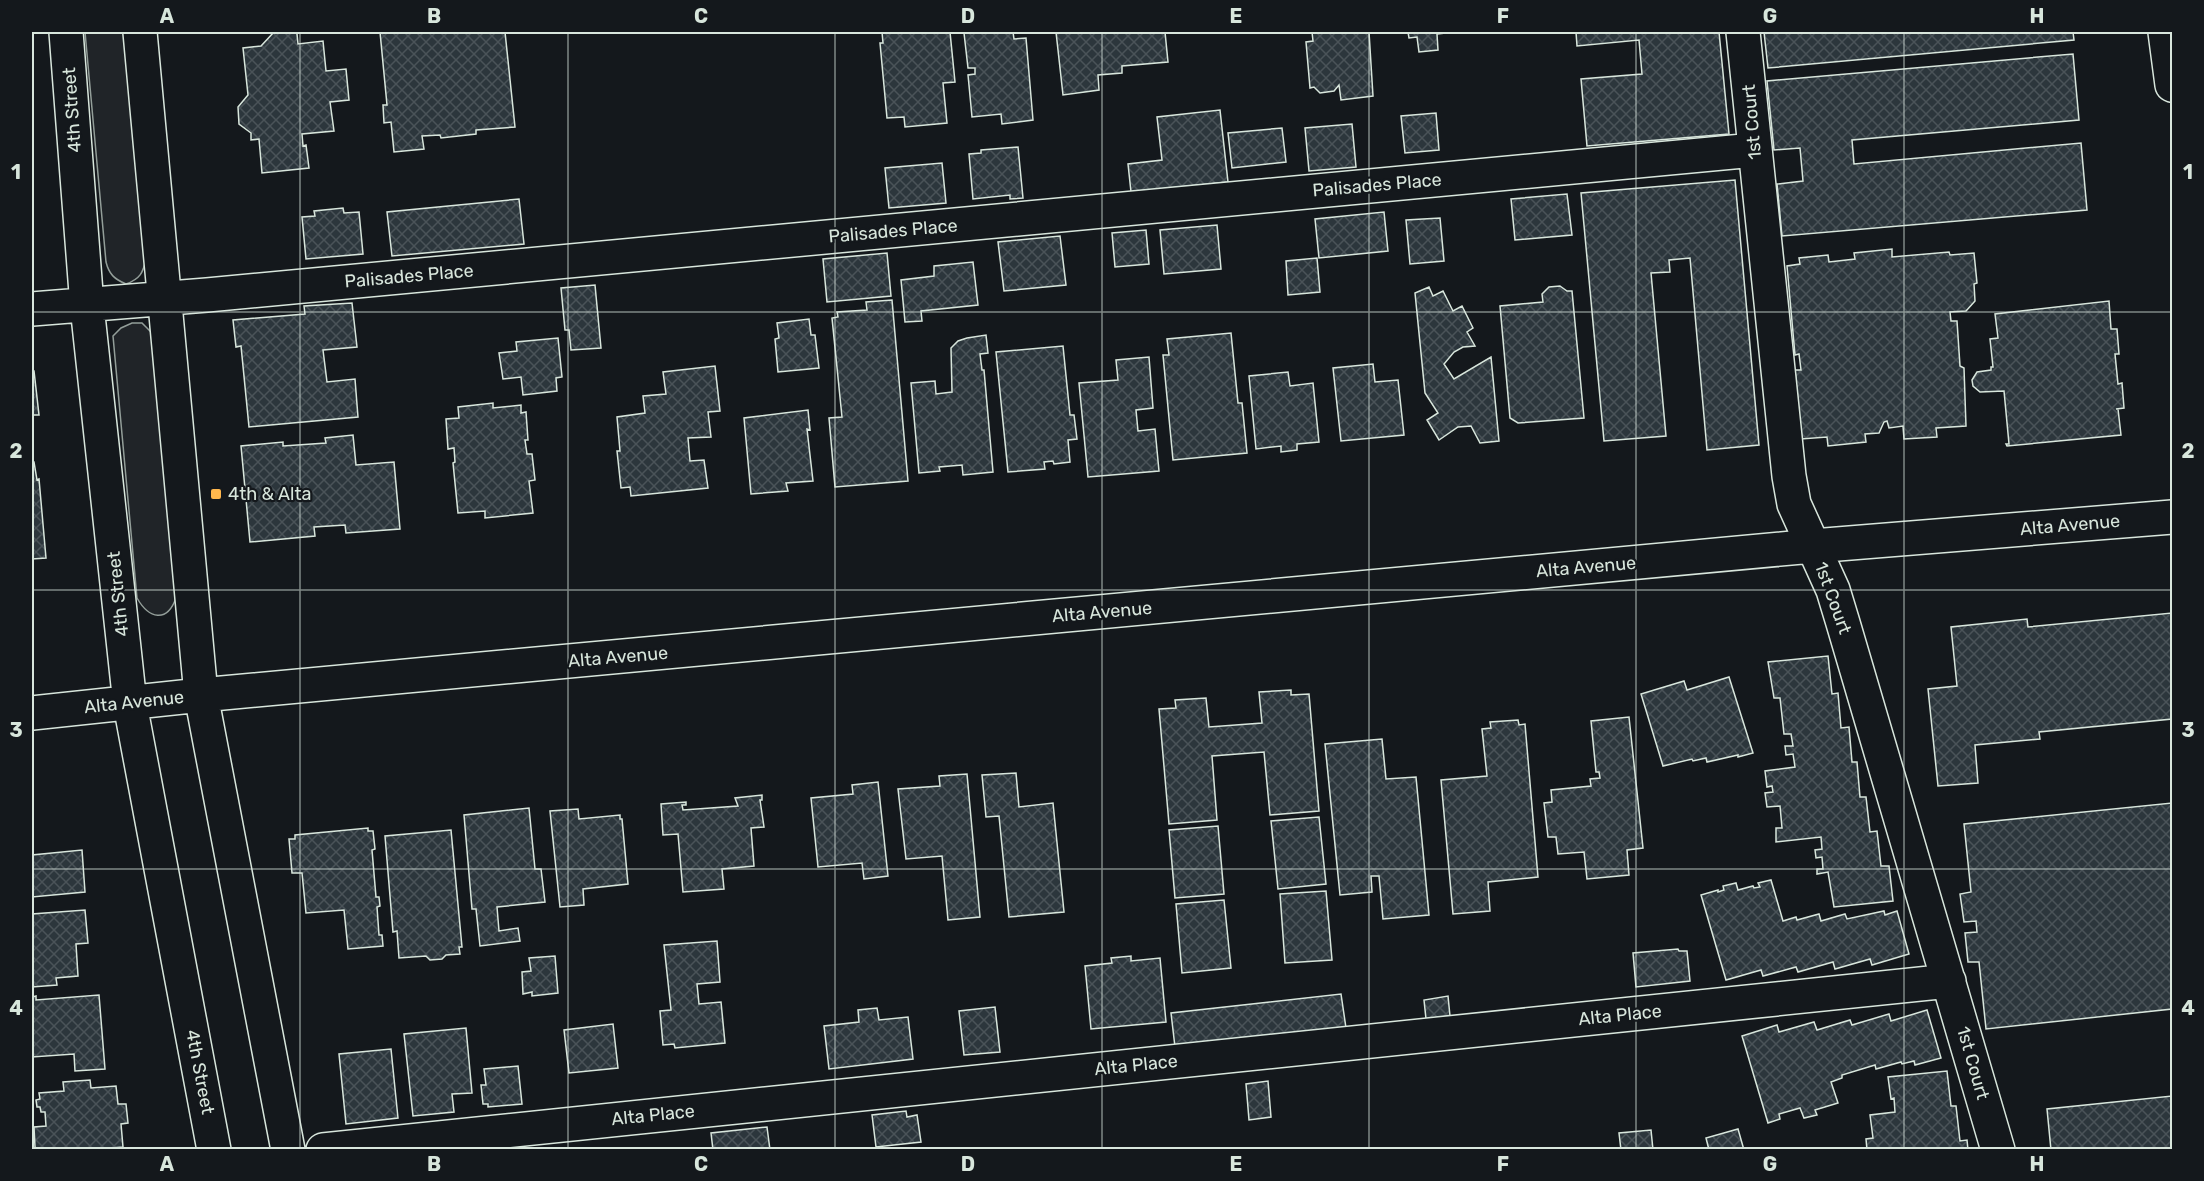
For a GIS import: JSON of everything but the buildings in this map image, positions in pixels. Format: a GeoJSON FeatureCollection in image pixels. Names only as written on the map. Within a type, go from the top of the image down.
{"type":"FeatureCollection","features":[{"type":"Feature","properties":{"kind":"street","name":"4th Street"},"geometry":{"type":"LineString","coordinates":[[66,32],[87,306],[130,704],[214,1149]]}},
{"type":"Feature","properties":{"kind":"street"},"geometry":{"type":"LineString","coordinates":[[140,32],[201,695],[288,1149]]}},
{"type":"Feature","properties":{"kind":"street","name":"1st Court"},"geometry":{"type":"LineString","coordinates":[[1743,32],[1789,476],[1794,504],[1833,590],[1998,1149]]}},
{"type":"Feature","properties":{"kind":"street"},"geometry":{"type":"LineString","coordinates":[[2164,32],[2172,85]]}},
{"type":"Feature","properties":{"kind":"street","name":"Palisades Place"},"geometry":{"type":"LineString","coordinates":[[32,309],[87,306],[1754,150]]}},
{"type":"Feature","properties":{"kind":"street","name":"Alta Avenue"},"geometry":{"type":"LineString","coordinates":[[32,713],[201,695],[1813,546],[2172,517]]}},
{"type":"Feature","properties":{"kind":"street","name":"Alta Place"},"geometry":{"type":"LineString","coordinates":[[323,1149],[1949,981]]}},
{"type":"Feature","properties":{"kind":"shaded area"},"geometry":{"type":"Polygon","coordinates":[[[85,32],[125,32],[146,259],[140,275],[126,284],[113,276],[106,262],[85,32]]]}},
{"type":"Feature","properties":{"kind":"shaded area"},"geometry":{"type":"Polygon","coordinates":[[[132,323],[142,323],[151,332],[176,598],[168,612],[163,615],[152,614],[137,598],[113,336],[121,328],[132,323]]]}},
{"type":"Feature","properties":{"kind":"place","name":"4th & Alta"},"geometry":{"type":"Point","coordinates":[216,494]}}]}
